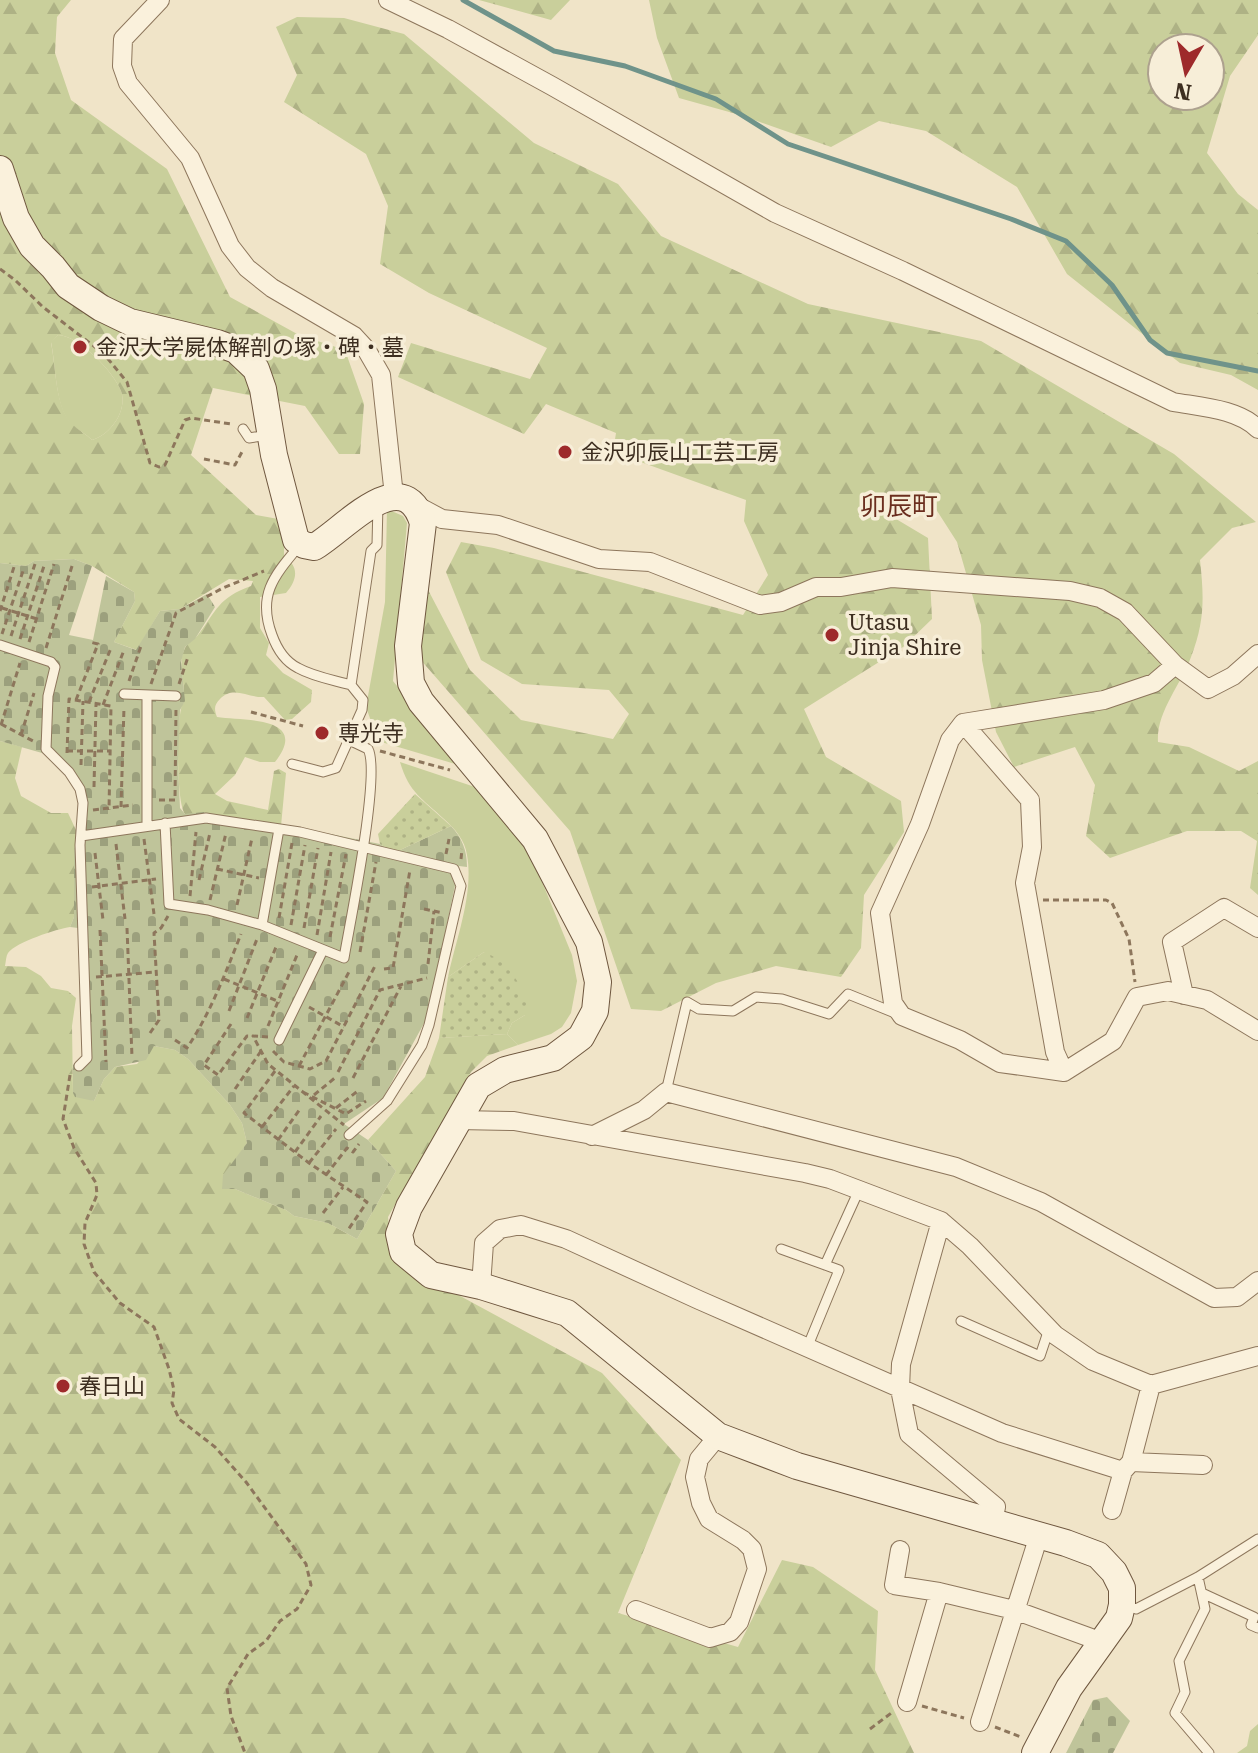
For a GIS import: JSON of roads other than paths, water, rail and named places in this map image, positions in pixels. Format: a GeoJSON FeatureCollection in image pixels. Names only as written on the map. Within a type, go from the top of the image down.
{"type":"FeatureCollection","features":[{"type":"Feature","properties":{"kind":"street"},"geometry":{"type":"LineString","coordinates":[[160,0],[123,39],[122,66],[128,83],[190,158],[230,246],[247,268],[272,288],[354,336],[366,349],[381,375],[395,500],[423,523],[408,646],[411,683],[421,702],[535,839],[589,942],[598,982],[595,1011],[581,1037],[553,1058],[505,1070],[478,1086],[409,1207],[399,1234],[403,1252],[431,1275],[481,1286],[567,1313],[718,1436],[797,1466],[1098,1555],[1114,1572],[1122,1588],[1119,1618],[1069,1688],[1038,1748]]}},
{"type":"Feature","properties":{"kind":"street"},"geometry":{"type":"LineString","coordinates":[[388,0],[513,65],[775,213],[903,271],[1173,402],[1217,409],[1250,421],[1258,429]]}},
{"type":"Feature","properties":{"kind":"street"},"geometry":{"type":"LineString","coordinates":[[0,169],[16,218],[26,237],[68,286],[101,308],[130,322],[236,350],[256,369],[263,389],[254,434],[296,540],[294,553],[314,547],[395,500]]}},
{"type":"Feature","properties":{"kind":"street"},"geometry":{"type":"LineString","coordinates":[[395,500],[442,519],[498,525],[599,559],[650,562],[760,605],[781,602],[816,587],[841,587],[892,578],[1070,591],[1100,598],[1125,612],[1175,665],[1208,689],[1233,676],[1258,654]]}},
{"type":"Feature","properties":{"kind":"street"},"geometry":{"type":"LineString","coordinates":[[1175,665],[1154,683],[1104,700],[963,723],[950,740],[920,824],[880,913],[893,1003],[902,1016],[960,1040],[1000,1063],[1064,1072],[1113,1041],[1137,997],[1168,991],[1207,1000],[1257,1027]]}},
{"type":"Feature","properties":{"kind":"street"},"geometry":{"type":"LineString","coordinates":[[963,723],[1030,800],[1032,847],[1025,883],[1055,1052],[1064,1072]]}},
{"type":"Feature","properties":{"kind":"street"},"geometry":{"type":"LineString","coordinates":[[1184,995],[1172,942],[1224,908],[1258,928]]}},
{"type":"Feature","properties":{"kind":"street"},"geometry":{"type":"LineString","coordinates":[[589,1137],[644,1110],[666,1092],[956,1167],[1041,1202],[1214,1298],[1237,1297],[1258,1281]]}},
{"type":"Feature","properties":{"kind":"street"},"geometry":{"type":"LineString","coordinates":[[458,1120],[514,1121],[589,1137],[805,1173],[941,1221],[970,1246],[1049,1329],[1093,1361],[1151,1385],[1258,1356]]}},
{"type":"Feature","properties":{"kind":"street"},"geometry":{"type":"LineString","coordinates":[[941,1221],[901,1364],[900,1389],[909,1434],[996,1507],[993,1522]]}},
{"type":"Feature","properties":{"kind":"street"},"geometry":{"type":"LineString","coordinates":[[481,1286],[484,1243],[500,1229],[521,1225],[566,1239],[1002,1433],[1127,1466],[1203,1465]]}},
{"type":"Feature","properties":{"kind":"street"},"geometry":{"type":"LineString","coordinates":[[1112,1510],[1151,1385]]}},
{"type":"Feature","properties":{"kind":"street"},"geometry":{"type":"LineString","coordinates":[[636,1610],[710,1638],[730,1632],[739,1622],[757,1569],[752,1549],[709,1519],[701,1503],[695,1477],[699,1459],[718,1436]]}},
{"type":"Feature","properties":{"kind":"street"},"geometry":{"type":"LineString","coordinates":[[980,1722],[1035,1548]]}},
{"type":"Feature","properties":{"kind":"street"},"geometry":{"type":"LineString","coordinates":[[900,1550],[894,1585],[1014,1610],[1102,1642]]}},
{"type":"Feature","properties":{"kind":"street"},"geometry":{"type":"LineString","coordinates":[[907,1702],[939,1592]]}},
{"type":"Feature","properties":{"kind":"lane"},"geometry":{"type":"LineString","coordinates":[[351,685],[371,551],[377,545],[395,500]]}},
{"type":"Feature","properties":{"kind":"lane"},"geometry":{"type":"LineString","coordinates":[[292,764],[331,771],[336,768],[362,710],[363,700],[351,685],[300,670],[288,662],[276,646],[265,615],[265,604],[269,588],[294,553]]}},
{"type":"Feature","properties":{"kind":"lane"},"geometry":{"type":"LineString","coordinates":[[10,647],[51,662],[55,667],[48,696],[46,749],[67,770],[80,789],[87,1058],[79,1066]]}},
{"type":"Feature","properties":{"kind":"lane"},"geometry":{"type":"LineString","coordinates":[[124,694],[176,696]]}},
{"type":"Feature","properties":{"kind":"lane"},"geometry":{"type":"LineString","coordinates":[[147,695],[147,826]]}},
{"type":"Feature","properties":{"kind":"lane"},"geometry":{"type":"LineString","coordinates":[[165,823],[169,904],[208,910],[262,925],[326,947],[344,958],[364,847],[372,763],[368,749],[349,740]]}},
{"type":"Feature","properties":{"kind":"lane"},"geometry":{"type":"LineString","coordinates":[[81,836],[206,818],[294,831],[454,869],[461,886],[422,1045],[387,1101],[351,1133]]}},
{"type":"Feature","properties":{"kind":"lane"},"geometry":{"type":"LineString","coordinates":[[262,925],[279,829]]}},
{"type":"Feature","properties":{"kind":"lane"},"geometry":{"type":"LineString","coordinates":[[279,1040],[326,947]]}},
{"type":"Feature","properties":{"kind":"lane"},"geometry":{"type":"LineString","coordinates":[[666,1092],[687,1002],[699,1009],[733,1011],[756,997],[782,999],[829,1014],[848,994],[902,1016]]}},
{"type":"Feature","properties":{"kind":"lane"},"geometry":{"type":"LineString","coordinates":[[825,1265],[859,1190]]}},
{"type":"Feature","properties":{"kind":"lane"},"geometry":{"type":"LineString","coordinates":[[781,1249],[839,1270],[807,1348]]}},
{"type":"Feature","properties":{"kind":"lane"},"geometry":{"type":"LineString","coordinates":[[961,1321],[1040,1356],[1049,1329]]}},
{"type":"Feature","properties":{"kind":"lane"},"geometry":{"type":"LineString","coordinates":[[1122,1605],[1136,1609],[1198,1577],[1258,1539]]}},
{"type":"Feature","properties":{"kind":"lane"},"geometry":{"type":"LineString","coordinates":[[1198,1577],[1205,1609],[1179,1661],[1185,1692],[1175,1713],[1209,1753]]}},
{"type":"Feature","properties":{"kind":"lane"},"geometry":{"type":"LineString","coordinates":[[1202,1593],[1254,1617],[1251,1625],[1258,1628]]}},
{"type":"Feature","properties":{"kind":"waterway"},"geometry":{"type":"LineString","coordinates":[[463,0],[554,51],[625,66],[716,99],[788,144],[1011,219],[1066,241],[1112,285],[1150,340],[1167,353],[1258,371]]}},
{"type":"Feature","properties":{"kind":"place","name":"金沢大学屍体解剖の塚・碑・墓"},"geometry":{"type":"Point","coordinates":[80,347]}},
{"type":"Feature","properties":{"kind":"place","name":"金沢卯辰山工芸工房"},"geometry":{"type":"Point","coordinates":[565,452]}},
{"type":"Feature","properties":{"kind":"place","name":"Utasu Jinja Shire"},"geometry":{"type":"Point","coordinates":[832,635]}},
{"type":"Feature","properties":{"kind":"place","name":"専光寺"},"geometry":{"type":"Point","coordinates":[322,733]}},
{"type":"Feature","properties":{"kind":"place","name":"春日山"},"geometry":{"type":"Point","coordinates":[63,1386]}},
{"type":"Feature","properties":{"kind":"district","name":"卯辰町"},"geometry":{"type":"Point","coordinates":[899,506]}}]}
